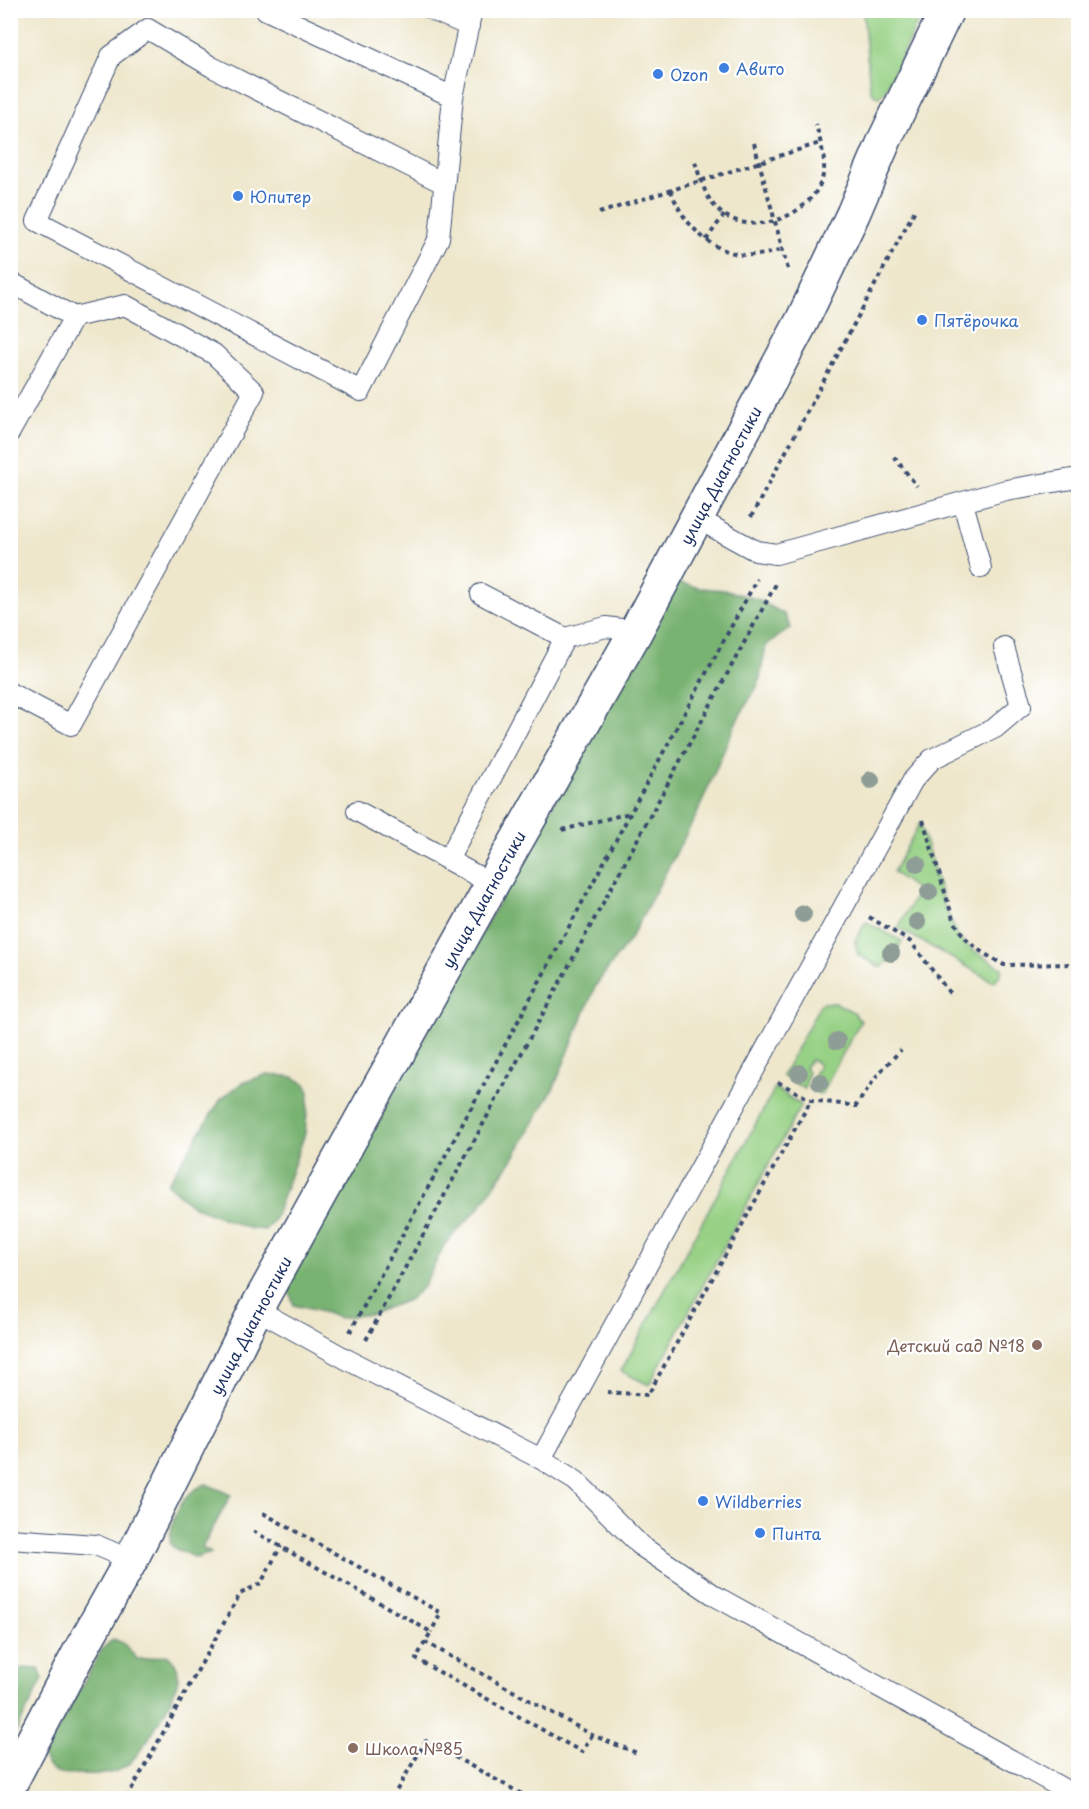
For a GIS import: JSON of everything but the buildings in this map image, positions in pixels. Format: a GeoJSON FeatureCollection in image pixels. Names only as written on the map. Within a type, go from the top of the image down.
{"type":"FeatureCollection","features":[{"type":"Feature","properties":{"kind":"street","name":"улица Диагностики"},"geometry":{"type":"LineString","coordinates":[[10,1784],[131,1560],[256,1309],[515,842],[698,519],[802,321],[947,10]]}},
{"type":"Feature","properties":{"kind":"lane"},"geometry":{"type":"LineString","coordinates":[[266,10],[453,97]]}},
{"type":"Feature","properties":{"kind":"lane"},"geometry":{"type":"LineString","coordinates":[[432,10],[470,18],[453,97],[440,238],[361,391],[37,221],[111,56],[148,29],[212,67],[444,183]]}},
{"type":"Feature","properties":{"kind":"lane"},"geometry":{"type":"LineString","coordinates":[[10,282],[74,317],[125,305],[214,354],[254,392],[71,725],[10,693]]}},
{"type":"Feature","properties":{"kind":"lane"},"geometry":{"type":"LineString","coordinates":[[10,432],[74,317]]}},
{"type":"Feature","properties":{"kind":"lane"},"geometry":{"type":"LineString","coordinates":[[698,519],[756,551],[770,554],[936,511],[1006,490],[1078,478]]}},
{"type":"Feature","properties":{"kind":"lane"},"geometry":{"type":"LineString","coordinates":[[963,503],[981,568]]}},
{"type":"Feature","properties":{"kind":"lane"},"geometry":{"type":"LineString","coordinates":[[482,594],[565,638],[606,627],[636,631]]}},
{"type":"Feature","properties":{"kind":"lane"},"geometry":{"type":"LineString","coordinates":[[448,860],[565,638]]}},
{"type":"Feature","properties":{"kind":"lane"},"geometry":{"type":"LineString","coordinates":[[541,1459],[907,790],[921,769],[932,759],[995,728],[1021,706],[1004,647]]}},
{"type":"Feature","properties":{"kind":"lane"},"geometry":{"type":"LineString","coordinates":[[357,811],[492,884]]}},
{"type":"Feature","properties":{"kind":"lane"},"geometry":{"type":"LineString","coordinates":[[256,1309],[541,1459],[576,1481],[641,1546],[717,1597],[1078,1797]]}},
{"type":"Feature","properties":{"kind":"lane"},"geometry":{"type":"LineString","coordinates":[[10,1539],[96,1545],[131,1560]]}},
{"type":"Feature","properties":{"kind":"path"},"geometry":{"type":"LineString","coordinates":[[695,162],[711,201],[724,215],[745,222],[761,223],[774,220],[802,207],[816,191],[824,171],[816,124]]}},
{"type":"Feature","properties":{"kind":"path"},"geometry":{"type":"LineString","coordinates":[[754,143],[802,321]]}},
{"type":"Feature","properties":{"kind":"path"},"geometry":{"type":"LineString","coordinates":[[599,213],[820,143]]}},
{"type":"Feature","properties":{"kind":"path"},"geometry":{"type":"LineString","coordinates":[[671,190],[674,202],[683,215],[706,240],[735,254],[753,256],[783,249]]}},
{"type":"Feature","properties":{"kind":"path"},"geometry":{"type":"LineString","coordinates":[[738,541],[916,208]]}},
{"type":"Feature","properties":{"kind":"path"},"geometry":{"type":"LineString","coordinates":[[706,240],[724,215]]}},
{"type":"Feature","properties":{"kind":"path"},"geometry":{"type":"LineString","coordinates":[[894,457],[936,511]]}},
{"type":"Feature","properties":{"kind":"path"},"geometry":{"type":"LineString","coordinates":[[346,1358],[795,549]]}},
{"type":"Feature","properties":{"kind":"path"},"geometry":{"type":"LineString","coordinates":[[346,1358],[631,813],[770,554]]}},
{"type":"Feature","properties":{"kind":"path"},"geometry":{"type":"LineString","coordinates":[[907,790],[923,821],[953,919],[968,941],[1004,965],[1078,964]]}},
{"type":"Feature","properties":{"kind":"path"},"geometry":{"type":"LineString","coordinates":[[515,842],[631,813]]}},
{"type":"Feature","properties":{"kind":"path"},"geometry":{"type":"LineString","coordinates":[[844,904],[911,942],[951,995]]}},
{"type":"Feature","properties":{"kind":"path"},"geometry":{"type":"LineString","coordinates":[[754,1068],[811,1100],[856,1106],[878,1074],[901,1050]]}},
{"type":"Feature","properties":{"kind":"path"},"geometry":{"type":"LineString","coordinates":[[577,1392],[648,1395],[811,1100]]}},
{"type":"Feature","properties":{"kind":"path"},"geometry":{"type":"LineString","coordinates":[[263,1513],[441,1612],[416,1659],[582,1752],[592,1734]]}},
{"type":"Feature","properties":{"kind":"path"},"geometry":{"type":"LineString","coordinates":[[253,1531],[431,1632]]}},
{"type":"Feature","properties":{"kind":"path"},"geometry":{"type":"LineString","coordinates":[[127,1798],[240,1594],[261,1583],[281,1546]]}},
{"type":"Feature","properties":{"kind":"path"},"geometry":{"type":"LineString","coordinates":[[425,1642],[592,1734],[637,1753]]}},
{"type":"Feature","properties":{"kind":"path"},"geometry":{"type":"LineString","coordinates":[[393,1798],[426,1741],[529,1798]]}},
{"type":"Feature","properties":{"kind":"green space"},"geometry":{"type":"Polygon","coordinates":[[[863,11],[923,11],[885,91],[879,97],[872,93],[870,88],[863,11]]]}},
{"type":"Feature","properties":{"kind":"green space"},"geometry":{"type":"Polygon","coordinates":[[[676,582],[700,588],[724,590],[757,599],[784,614],[791,628],[766,645],[759,683],[736,722],[697,814],[630,939],[596,985],[554,1087],[514,1157],[479,1208],[445,1244],[424,1286],[408,1300],[371,1314],[338,1318],[294,1305],[288,1288],[292,1275],[676,582]]]}},
{"type":"Feature","properties":{"kind":"green space"},"geometry":{"type":"Polygon","coordinates":[[[920,823],[944,904],[957,935],[974,951],[1002,968],[994,982],[898,928],[918,891],[893,872],[920,823]]]}},
{"type":"Feature","properties":{"kind":"green space"},"geometry":{"type":"Polygon","coordinates":[[[866,922],[902,941],[890,962],[886,962],[882,968],[858,955],[855,941],[866,922]]]}},
{"type":"Feature","properties":{"kind":"green space"},"geometry":{"type":"Polygon","coordinates":[[[821,1003],[836,1003],[855,1013],[861,1020],[821,1094],[812,1091],[815,1072],[819,1066],[816,1062],[811,1060],[805,1067],[808,1073],[805,1089],[782,1076],[821,1003]]]}},
{"type":"Feature","properties":{"kind":"green space"},"geometry":{"type":"Polygon","coordinates":[[[268,1074],[293,1077],[305,1084],[309,1092],[305,1133],[275,1218],[265,1230],[247,1228],[191,1205],[167,1184],[221,1099],[242,1083],[268,1074]]]}},
{"type":"Feature","properties":{"kind":"green space"},"geometry":{"type":"Polygon","coordinates":[[[775,1088],[801,1105],[649,1385],[621,1371],[775,1088]]]}},
{"type":"Feature","properties":{"kind":"green space"},"geometry":{"type":"Polygon","coordinates":[[[206,1484],[231,1495],[202,1548],[211,1553],[196,1558],[170,1544],[172,1525],[184,1500],[197,1488],[206,1484]]]}},
{"type":"Feature","properties":{"kind":"green space"},"geometry":{"type":"Polygon","coordinates":[[[113,1639],[123,1643],[137,1659],[167,1655],[175,1663],[178,1671],[173,1694],[141,1750],[120,1770],[102,1774],[56,1772],[49,1767],[43,1757],[102,1649],[113,1639]]]}},
{"type":"Feature","properties":{"kind":"green space"},"geometry":{"type":"Polygon","coordinates":[[[22,1668],[39,1669],[43,1679],[11,1739],[11,1674],[22,1668]]]}},
{"type":"Feature","properties":{"kind":"place","name":"Авито"},"geometry":{"type":"Point","coordinates":[724,68]}},
{"type":"Feature","properties":{"kind":"place","name":"Ozon"},"geometry":{"type":"Point","coordinates":[658,74]}},
{"type":"Feature","properties":{"kind":"place","name":"Юпитер"},"geometry":{"type":"Point","coordinates":[238,196]}},
{"type":"Feature","properties":{"kind":"place","name":"Пятёрочка"},"geometry":{"type":"Point","coordinates":[922,320]}},
{"type":"Feature","properties":{"kind":"place","name":"Детский сад №18"},"geometry":{"type":"Point","coordinates":[1037,1345]}},
{"type":"Feature","properties":{"kind":"place","name":"Wildberries"},"geometry":{"type":"Point","coordinates":[703,1501]}},
{"type":"Feature","properties":{"kind":"place","name":"Пинта"},"geometry":{"type":"Point","coordinates":[760,1533]}},
{"type":"Feature","properties":{"kind":"place","name":"Школа №85"},"geometry":{"type":"Point","coordinates":[353,1748]}}]}
